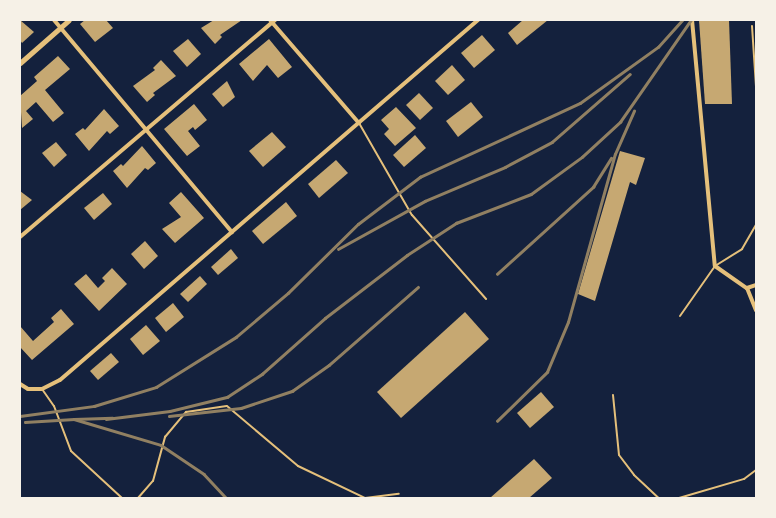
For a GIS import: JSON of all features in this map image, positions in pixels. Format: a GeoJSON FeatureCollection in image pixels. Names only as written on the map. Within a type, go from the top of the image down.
{"type":"FeatureCollection","features":[{"type":"Feature","properties":{"kind":"street"},"geometry":{"type":"LineString","coordinates":[[54,20],[232,232]]}},
{"type":"Feature","properties":{"kind":"street"},"geometry":{"type":"LineString","coordinates":[[20,63],[69,20]]}},
{"type":"Feature","properties":{"kind":"street"},"geometry":{"type":"LineString","coordinates":[[20,384],[28,389],[42,390],[60,380],[478,20]]}},
{"type":"Feature","properties":{"kind":"street"},"geometry":{"type":"LineString","coordinates":[[692,20],[715,266],[747,288],[756,310]]}},
{"type":"Feature","properties":{"kind":"street"},"geometry":{"type":"LineString","coordinates":[[20,237],[272,21],[359,123]]}},
{"type":"Feature","properties":{"kind":"street"},"geometry":{"type":"LineString","coordinates":[[747,288],[756,285]]}},
{"type":"Feature","properties":{"kind":"lane"},"geometry":{"type":"LineString","coordinates":[[752,26],[756,86]]}},
{"type":"Feature","properties":{"kind":"lane"},"geometry":{"type":"LineString","coordinates":[[359,123],[412,215],[486,299]]}},
{"type":"Feature","properties":{"kind":"lane"},"geometry":{"type":"LineString","coordinates":[[680,316],[715,266],[742,249],[756,225]]}},
{"type":"Feature","properties":{"kind":"lane"},"geometry":{"type":"LineString","coordinates":[[42,390],[54,406],[71,451],[122,498]]}},
{"type":"Feature","properties":{"kind":"lane"},"geometry":{"type":"LineString","coordinates":[[613,396],[619,455],[640,482],[659,498]]}},
{"type":"Feature","properties":{"kind":"lane"},"geometry":{"type":"LineString","coordinates":[[138,498],[153,481],[165,438],[186,412],[227,406],[298,466],[365,498],[399,494]]}},
{"type":"Feature","properties":{"kind":"lane"},"geometry":{"type":"LineString","coordinates":[[679,498],[744,479],[756,470]]}},
{"type":"Feature","properties":{"kind":"building"},"geometry":{"type":"Polygon","coordinates":[[[20,20],[34,32],[22,43],[20,40],[20,20]]]}},
{"type":"Feature","properties":{"kind":"building"},"geometry":{"type":"Polygon","coordinates":[[[85,20],[106,20],[113,28],[95,42],[80,24],[85,20]]]}},
{"type":"Feature","properties":{"kind":"building"},"geometry":{"type":"Polygon","coordinates":[[[214,20],[242,20],[220,35],[222,37],[215,44],[201,28],[214,20]]]}},
{"type":"Feature","properties":{"kind":"building"},"geometry":{"type":"Polygon","coordinates":[[[523,20],[548,20],[517,45],[508,33],[523,20]]]}},
{"type":"Feature","properties":{"kind":"building"},"geometry":{"type":"Polygon","coordinates":[[[699,20],[729,20],[732,104],[705,104],[699,20]]]}},
{"type":"Feature","properties":{"kind":"building"},"geometry":{"type":"Polygon","coordinates":[[[482,35],[495,50],[474,68],[461,53],[482,35]]]}},
{"type":"Feature","properties":{"kind":"building"},"geometry":{"type":"Polygon","coordinates":[[[188,39],[201,54],[187,67],[173,51],[188,39]]]}},
{"type":"Feature","properties":{"kind":"building"},"geometry":{"type":"Polygon","coordinates":[[[269,39],[292,67],[278,78],[267,65],[253,81],[239,64],[269,39]]]}},
{"type":"Feature","properties":{"kind":"building"},"geometry":{"type":"Polygon","coordinates":[[[58,56],[70,69],[45,90],[64,113],[53,122],[36,102],[26,111],[33,119],[22,128],[20,96],[37,81],[34,77],[58,56]]]}},
{"type":"Feature","properties":{"kind":"building"},"geometry":{"type":"Polygon","coordinates":[[[161,60],[176,76],[153,93],[155,95],[147,102],[133,86],[155,70],[153,68],[161,60]]]}},
{"type":"Feature","properties":{"kind":"building"},"geometry":{"type":"Polygon","coordinates":[[[452,65],[465,80],[448,95],[435,81],[452,65]]]}},
{"type":"Feature","properties":{"kind":"building"},"geometry":{"type":"Polygon","coordinates":[[[227,81],[235,97],[223,107],[212,94],[227,81]]]}},
{"type":"Feature","properties":{"kind":"building"},"geometry":{"type":"Polygon","coordinates":[[[419,93],[433,108],[420,120],[406,105],[419,93]]]}},
{"type":"Feature","properties":{"kind":"building"},"geometry":{"type":"Polygon","coordinates":[[[471,102],[483,117],[458,137],[446,121],[471,102]]]}},
{"type":"Feature","properties":{"kind":"building"},"geometry":{"type":"Polygon","coordinates":[[[194,104],[207,120],[195,130],[193,127],[188,131],[200,146],[187,156],[164,129],[194,104]]]}},
{"type":"Feature","properties":{"kind":"building"},"geometry":{"type":"Polygon","coordinates":[[[396,107],[416,128],[395,146],[384,134],[389,129],[381,120],[396,107]]]}},
{"type":"Feature","properties":{"kind":"building"},"geometry":{"type":"Polygon","coordinates":[[[104,109],[119,126],[110,134],[107,131],[89,151],[75,134],[83,128],[85,130],[104,109]]]}},
{"type":"Feature","properties":{"kind":"building"},"geometry":{"type":"Polygon","coordinates":[[[272,132],[286,147],[263,167],[249,151],[272,132]]]}},
{"type":"Feature","properties":{"kind":"building"},"geometry":{"type":"Polygon","coordinates":[[[415,135],[426,148],[404,167],[393,155],[415,135]]]}},
{"type":"Feature","properties":{"kind":"building"},"geometry":{"type":"Polygon","coordinates":[[[56,142],[67,155],[54,167],[42,153],[56,142]]]}},
{"type":"Feature","properties":{"kind":"building"},"geometry":{"type":"Polygon","coordinates":[[[142,146],[156,163],[148,170],[145,168],[127,188],[113,171],[121,164],[123,166],[142,146]]]}},
{"type":"Feature","properties":{"kind":"building"},"geometry":{"type":"Polygon","coordinates":[[[620,151],[645,158],[636,185],[630,182],[595,301],[578,294],[620,151]]]}},
{"type":"Feature","properties":{"kind":"building"},"geometry":{"type":"Polygon","coordinates":[[[336,160],[348,173],[319,198],[308,184],[336,160]]]}},
{"type":"Feature","properties":{"kind":"building"},"geometry":{"type":"Polygon","coordinates":[[[20,191],[32,200],[20,210],[20,191]]]}},
{"type":"Feature","properties":{"kind":"building"},"geometry":{"type":"Polygon","coordinates":[[[181,192],[204,218],[175,243],[162,229],[181,217],[169,203],[181,192]]]}},
{"type":"Feature","properties":{"kind":"building"},"geometry":{"type":"Polygon","coordinates":[[[103,193],[112,204],[94,220],[84,208],[103,193]]]}},
{"type":"Feature","properties":{"kind":"building"},"geometry":{"type":"Polygon","coordinates":[[[286,202],[297,216],[263,244],[252,231],[286,202]]]}},
{"type":"Feature","properties":{"kind":"building"},"geometry":{"type":"Polygon","coordinates":[[[145,241],[158,256],[144,269],[131,254],[145,241]]]}},
{"type":"Feature","properties":{"kind":"building"},"geometry":{"type":"Polygon","coordinates":[[[231,249],[238,258],[218,275],[211,267],[231,249]]]}},
{"type":"Feature","properties":{"kind":"building"},"geometry":{"type":"Polygon","coordinates":[[[112,268],[127,284],[99,311],[74,284],[86,274],[98,288],[105,281],[102,278],[112,268]]]}},
{"type":"Feature","properties":{"kind":"building"},"geometry":{"type":"Polygon","coordinates":[[[200,276],[207,284],[188,302],[180,294],[200,276]]]}},
{"type":"Feature","properties":{"kind":"building"},"geometry":{"type":"Polygon","coordinates":[[[173,303],[184,317],[166,332],[155,318],[173,303]]]}},
{"type":"Feature","properties":{"kind":"building"},"geometry":{"type":"Polygon","coordinates":[[[61,309],[74,324],[32,360],[20,347],[20,326],[33,341],[54,322],[51,318],[61,309]]]}},
{"type":"Feature","properties":{"kind":"building"},"geometry":{"type":"Polygon","coordinates":[[[465,312],[489,339],[401,418],[377,392],[465,312]]]}},
{"type":"Feature","properties":{"kind":"building"},"geometry":{"type":"Polygon","coordinates":[[[146,325],[160,341],[143,355],[130,339],[146,325]]]}},
{"type":"Feature","properties":{"kind":"building"},"geometry":{"type":"Polygon","coordinates":[[[111,353],[119,362],[98,380],[90,371],[111,353]]]}},
{"type":"Feature","properties":{"kind":"building"},"geometry":{"type":"Polygon","coordinates":[[[541,392],[554,407],[530,428],[517,413],[541,392]]]}},
{"type":"Feature","properties":{"kind":"building"},"geometry":{"type":"Polygon","coordinates":[[[534,459],[552,478],[529,498],[490,498],[534,459]]]}},
{"type":"Feature","properties":{"kind":"railway"},"geometry":{"type":"LineString","coordinates":[[20,416],[94,406],[156,387],[236,337],[288,293],[358,224],[420,177],[580,103],[658,47],[682,20]]}},
{"type":"Feature","properties":{"kind":"railway"},"geometry":{"type":"LineString","coordinates":[[106,419],[170,411],[227,397],[262,374],[325,318],[407,255],[456,223],[531,194],[582,157],[620,122],[691,20]]}},
{"type":"Feature","properties":{"kind":"railway"},"geometry":{"type":"LineString","coordinates":[[338,249],[425,201],[505,167],[552,142],[630,74]]}},
{"type":"Feature","properties":{"kind":"railway"},"geometry":{"type":"LineString","coordinates":[[497,421],[547,372],[568,322],[615,154],[634,111]]}},
{"type":"Feature","properties":{"kind":"railway"},"geometry":{"type":"LineString","coordinates":[[497,274],[593,187],[611,158]]}},
{"type":"Feature","properties":{"kind":"railway"},"geometry":{"type":"LineString","coordinates":[[169,416],[241,408],[292,391],[329,365],[418,287]]}},
{"type":"Feature","properties":{"kind":"railway"},"geometry":{"type":"LineString","coordinates":[[74,419],[112,418]]}},
{"type":"Feature","properties":{"kind":"railway"},"geometry":{"type":"LineString","coordinates":[[25,422],[74,419],[161,445],[204,474],[226,498]]}}]}
